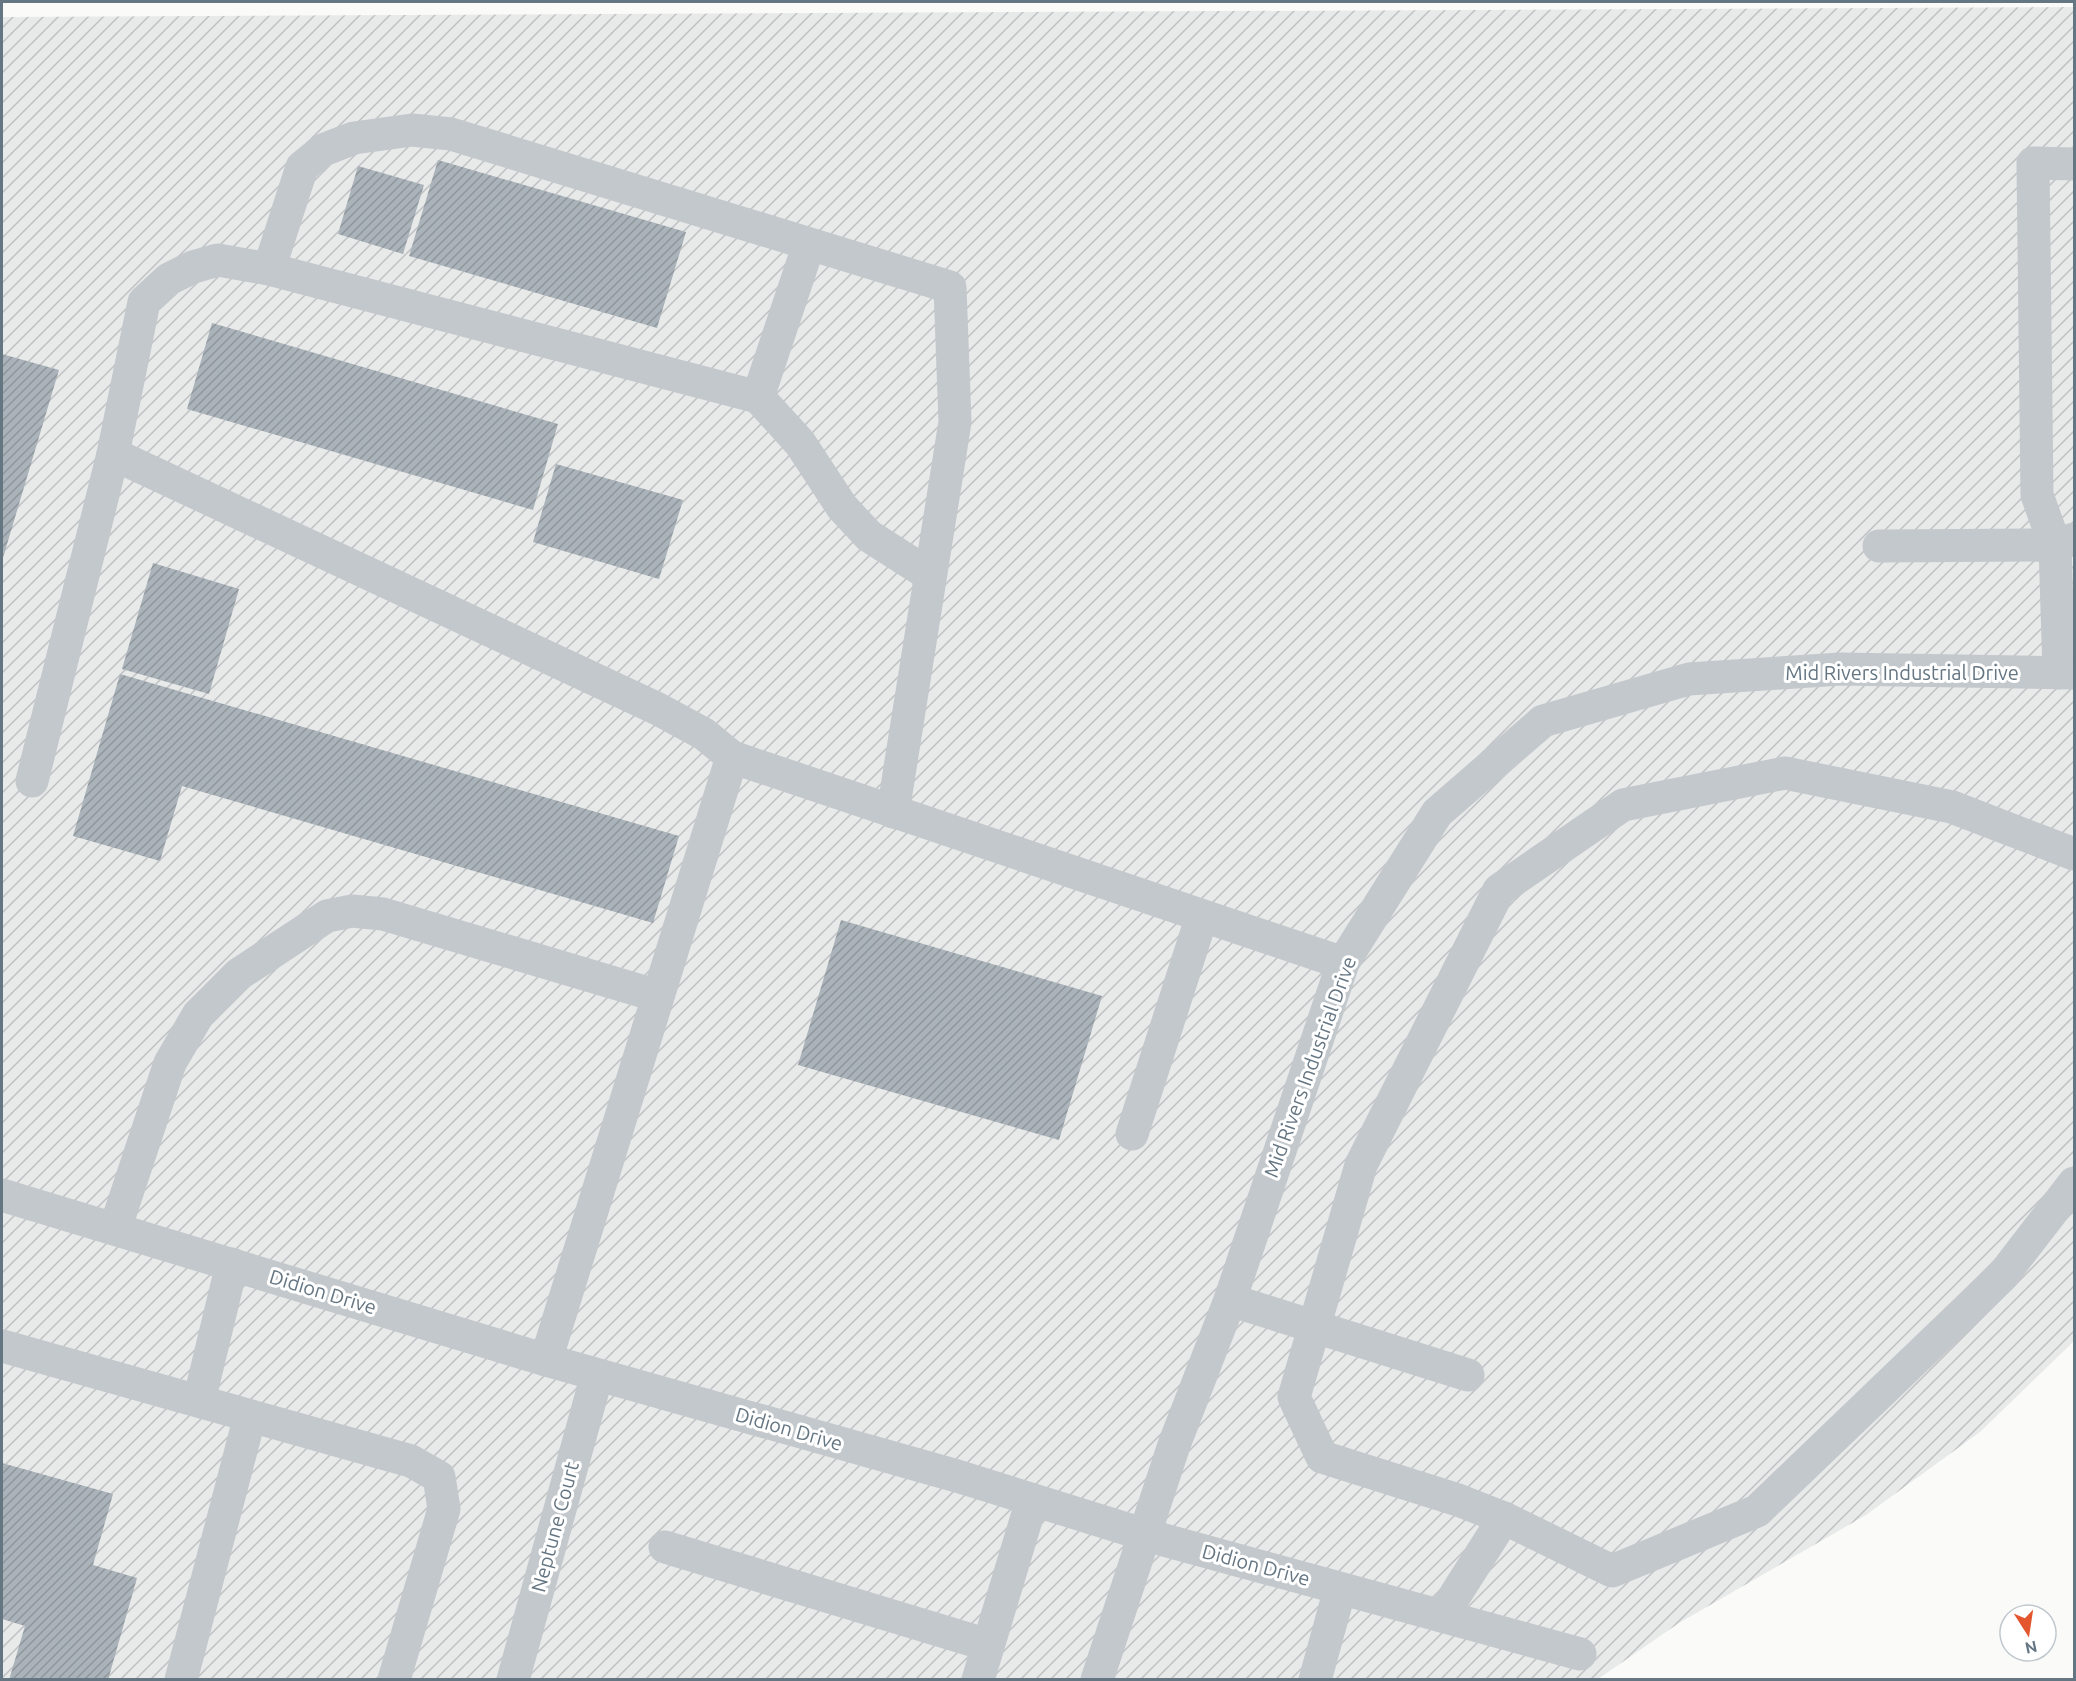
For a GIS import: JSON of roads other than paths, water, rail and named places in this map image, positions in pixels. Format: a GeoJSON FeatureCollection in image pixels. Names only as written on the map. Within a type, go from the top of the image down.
{"type":"FeatureCollection","features":[{"type":"Feature","properties":{"kind":"street"},"geometry":{"type":"LineString","coordinates":[[269,269],[302,167],[323,150],[354,138],[412,130],[451,134],[950,287],[955,422],[893,812]]}},
{"type":"Feature","properties":{"kind":"street"},"geometry":{"type":"LineString","coordinates":[[2067,673],[2065,542],[2037,495],[2032,163],[2074,164]]}},
{"type":"Feature","properties":{"kind":"street"},"geometry":{"type":"LineString","coordinates":[[758,397],[809,244]]}},
{"type":"Feature","properties":{"kind":"street"},"geometry":{"type":"LineString","coordinates":[[32,781],[113,454],[144,302],[169,279],[193,267],[218,261],[269,269],[758,397],[801,443],[842,507],[869,536],[930,575]]}},
{"type":"Feature","properties":{"kind":"street"},"geometry":{"type":"LineString","coordinates":[[113,454],[658,709],[704,734],[732,757],[1343,963]]}},
{"type":"Feature","properties":{"kind":"street"},"geometry":{"type":"LineString","coordinates":[[1879,546],[2065,542]]}},
{"type":"Feature","properties":{"kind":"street","name":"Mid Rivers Industrial Drive"},"geometry":{"type":"LineString","coordinates":[[1102,1678],[1174,1445],[1230,1300],[1343,963],[1437,813],[1543,721],[1689,679],[1841,669],[2067,673]]}},
{"type":"Feature","properties":{"kind":"street"},"geometry":{"type":"LineString","coordinates":[[546,1360],[732,757]]}},
{"type":"Feature","properties":{"kind":"street"},"geometry":{"type":"LineString","coordinates":[[2074,854],[1952,807],[1785,773],[1623,805],[1499,890],[1361,1164],[1294,1397],[1322,1457],[1458,1500],[1504,1518],[1612,1571],[1757,1511],[2003,1275],[2074,1183]]}},
{"type":"Feature","properties":{"kind":"street"},"geometry":{"type":"LineString","coordinates":[[115,1229],[170,1063],[198,1015],[239,974],[327,916],[352,911],[383,914],[658,996]]}},
{"type":"Feature","properties":{"kind":"street"},"geometry":{"type":"LineString","coordinates":[[1132,1134],[1202,916]]}},
{"type":"Feature","properties":{"kind":"street","name":"Didion Drive"},"geometry":{"type":"LineString","coordinates":[[2,1195],[546,1360],[957,1476],[1146,1535],[1580,1654]]}},
{"type":"Feature","properties":{"kind":"street"},"geometry":{"type":"LineString","coordinates":[[199,1401],[232,1264]]}},
{"type":"Feature","properties":{"kind":"street"},"geometry":{"type":"LineString","coordinates":[[1230,1300],[1468,1375]]}},
{"type":"Feature","properties":{"kind":"street"},"geometry":{"type":"LineString","coordinates":[[2,1346],[411,1461],[439,1477],[444,1509],[394,1680]]}},
{"type":"Feature","properties":{"kind":"street","name":"Neptune Court"},"geometry":{"type":"LineString","coordinates":[[513,1680],[597,1375]]}},
{"type":"Feature","properties":{"kind":"street"},"geometry":{"type":"LineString","coordinates":[[181,1680],[250,1416]]}},
{"type":"Feature","properties":{"kind":"street"},"geometry":{"type":"LineString","coordinates":[[978,1680],[1032,1500]]}},
{"type":"Feature","properties":{"kind":"street"},"geometry":{"type":"LineString","coordinates":[[1442,1616],[1504,1518]]}},
{"type":"Feature","properties":{"kind":"street"},"geometry":{"type":"LineString","coordinates":[[665,1547],[988,1645]]}},
{"type":"Feature","properties":{"kind":"street"},"geometry":{"type":"LineString","coordinates":[[1316,1680],[1340,1588]]}}]}
